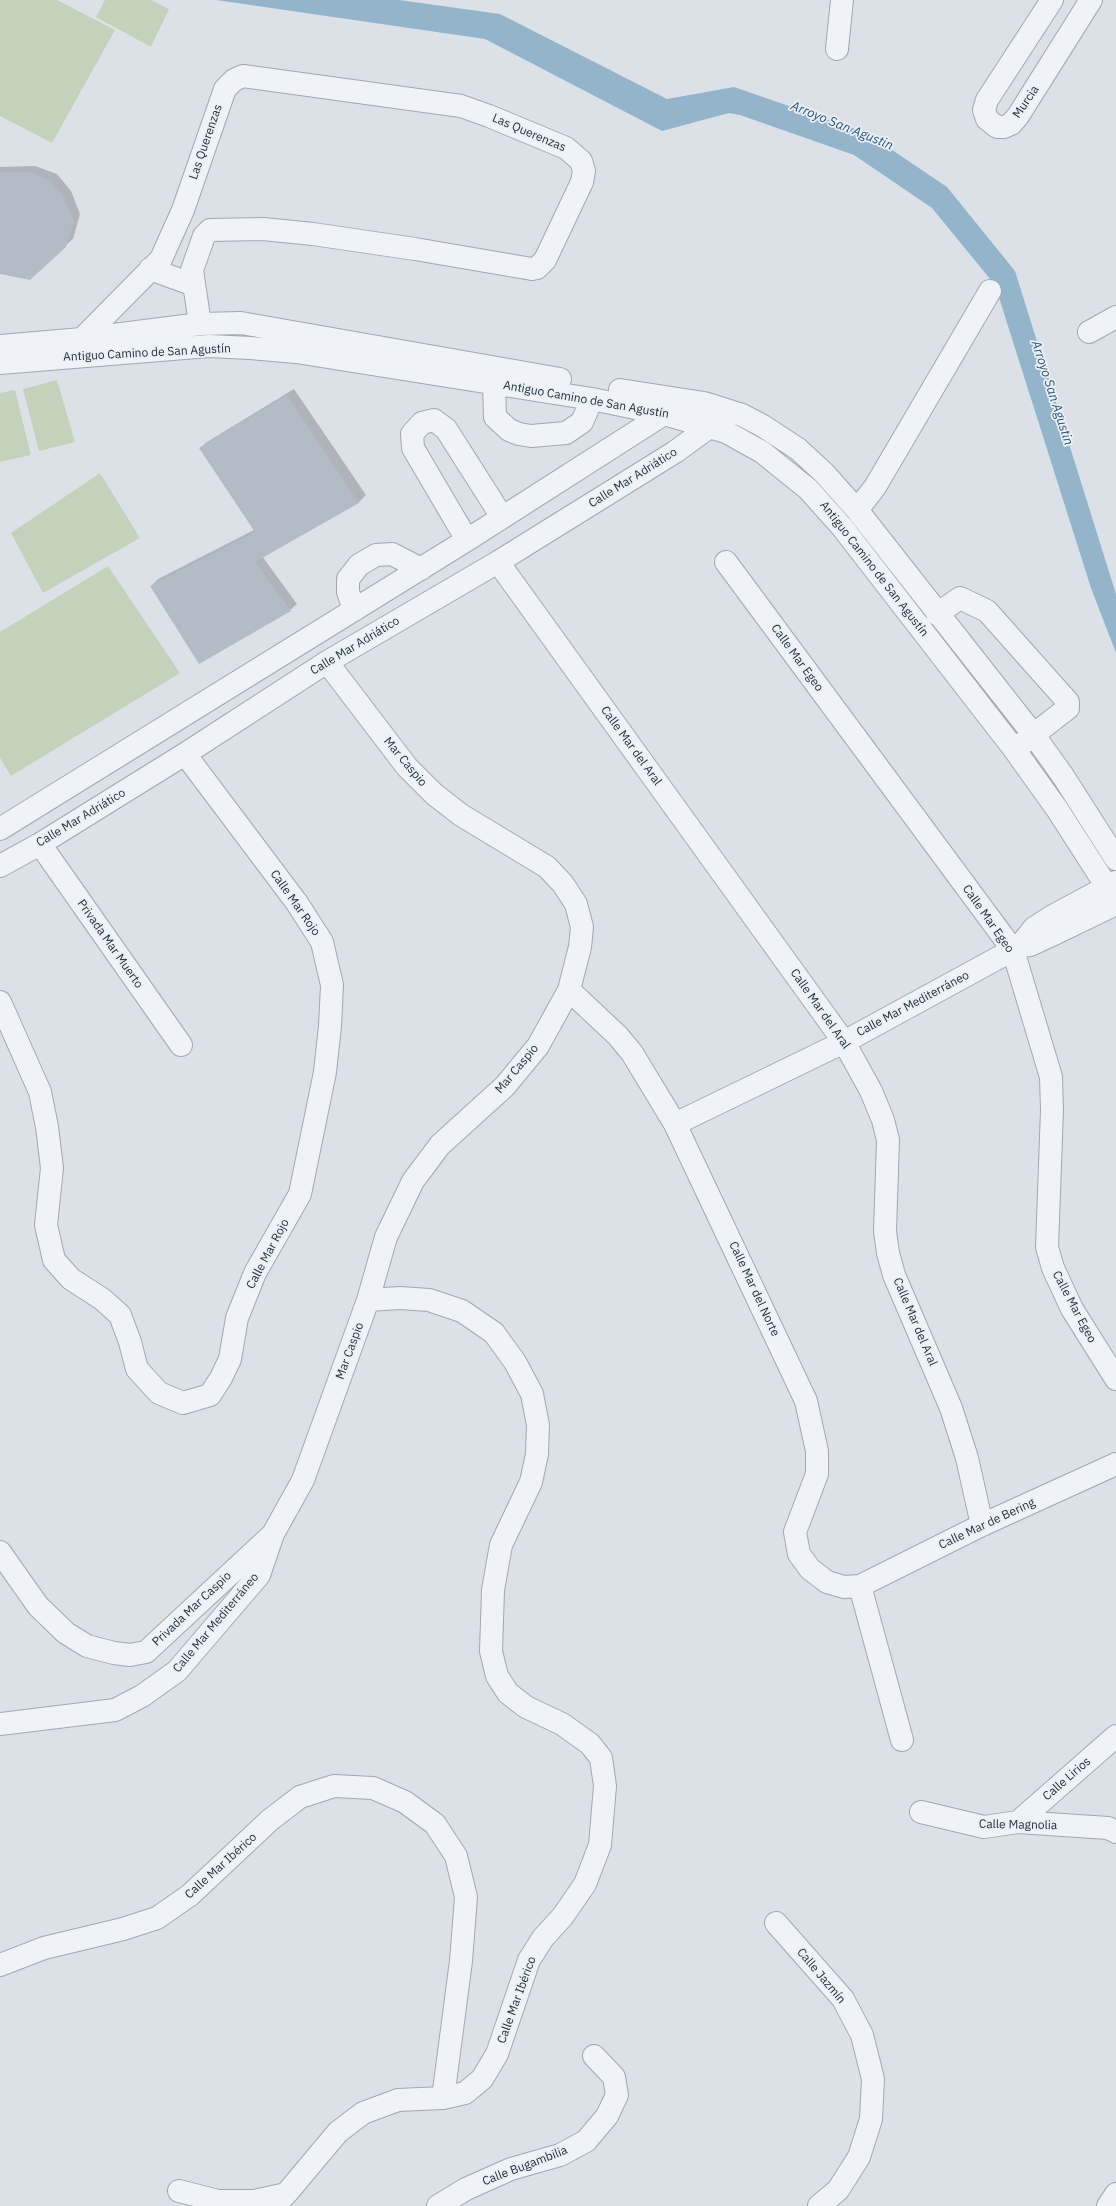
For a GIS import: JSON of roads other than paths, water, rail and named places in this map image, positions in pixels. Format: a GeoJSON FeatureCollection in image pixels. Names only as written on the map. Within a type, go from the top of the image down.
{"type":"FeatureCollection","features":[{"type":"Feature","properties":{"kind":"street"},"geometry":{"type":"LineString","coordinates":[[837,49],[842,0]]}},
{"type":"Feature","properties":{"kind":"street","name":"Murcia"},"geometry":{"type":"LineString","coordinates":[[1052,0],[987,100],[984,110],[987,119],[997,126],[1004,127],[1011,124],[1018,116],[1091,0]]}},
{"type":"Feature","properties":{"kind":"street","name":"Las Querenzas"},"geometry":{"type":"LineString","coordinates":[[82,339],[161,259],[183,210],[225,88],[234,80],[243,76],[461,106],[566,148],[581,161],[584,171],[582,182],[545,260],[537,268],[532,269],[415,249],[313,234],[263,229],[210,230],[204,236],[192,270],[200,324]]}},
{"type":"Feature","properties":{"kind":"street"},"geometry":{"type":"LineString","coordinates":[[150,270],[194,285]]}},
{"type":"Feature","properties":{"kind":"street"},"geometry":{"type":"LineString","coordinates":[[857,510],[875,487],[990,291]]}},
{"type":"Feature","properties":{"kind":"street"},"geometry":{"type":"LineString","coordinates":[[1089,332],[1116,317]]}},
{"type":"Feature","properties":{"kind":"street","name":"Antiguo Camino de San Agustín"},"geometry":{"type":"LineString","coordinates":[[0,346],[82,339],[200,324],[260,324],[656,413],[704,403],[730,411],[763,426],[798,449],[824,474],[857,510],[937,614],[1033,734],[1063,776],[1116,859]]}},
{"type":"Feature","properties":{"kind":"street","name":"Antiguo Camino de San Agustín"},"geometry":{"type":"LineString","coordinates":[[0,363],[209,346],[296,352],[599,400],[656,413],[726,432],[762,452],[808,489],[826,507],[1014,749],[1057,808],[1114,893]]}},
{"type":"Feature","properties":{"kind":"street"},"geometry":{"type":"LineString","coordinates":[[494,384],[496,417],[509,430],[525,435],[566,432],[576,428],[599,400],[621,416],[623,428],[602,455]]}},
{"type":"Feature","properties":{"kind":"street"},"geometry":{"type":"LineString","coordinates":[[0,829],[421,569],[602,455],[656,413],[704,403]]}},
{"type":"Feature","properties":{"kind":"street","name":"Calle Mar Adriático"},"geometry":{"type":"LineString","coordinates":[[0,866],[40,844],[185,754],[327,662],[498,562],[675,452],[711,427],[730,411]]}},
{"type":"Feature","properties":{"kind":"street"},"geometry":{"type":"LineString","coordinates":[[511,512],[540,503],[553,497],[656,413]]}},
{"type":"Feature","properties":{"kind":"street"},"geometry":{"type":"LineString","coordinates":[[467,540],[412,448],[412,434],[422,423],[434,420],[446,429],[511,512]]}},
{"type":"Feature","properties":{"kind":"street"},"geometry":{"type":"LineString","coordinates":[[354,610],[348,592],[348,579],[359,565],[376,555],[392,554],[421,569]]}},
{"type":"Feature","properties":{"kind":"street","name":"Calle Mar del Aral"},"geometry":{"type":"LineString","coordinates":[[498,562],[844,1042],[871,1091],[883,1120],[888,1140],[885,1231],[888,1253],[894,1275],[951,1408],[967,1458],[982,1525]]}},
{"type":"Feature","properties":{"kind":"street","name":"Calle Mar Egeo"},"geometry":{"type":"LineString","coordinates":[[726,562],[1016,948],[1051,1077],[1052,1110],[1047,1247],[1053,1268],[1072,1309],[1116,1379]]}},
{"type":"Feature","properties":{"kind":"street"},"geometry":{"type":"LineString","coordinates":[[937,614],[960,598],[988,611],[1068,702],[1068,708],[1014,749]]}},
{"type":"Feature","properties":{"kind":"street","name":"Mar Caspio"},"geometry":{"type":"LineString","coordinates":[[272,1534],[303,1480],[368,1300],[386,1237],[413,1181],[440,1145],[470,1120],[509,1080],[538,1046],[569,990],[580,947],[582,927],[576,904],[563,884],[547,866],[461,815],[434,794],[407,767],[327,662]]}},
{"type":"Feature","properties":{"kind":"street","name":"Calle Mar Rojo"},"geometry":{"type":"LineString","coordinates":[[0,1002],[40,1092],[47,1127],[52,1168],[46,1225],[54,1260],[71,1280],[102,1299],[120,1315],[130,1342],[137,1369],[159,1393],[184,1403],[210,1396],[230,1359],[237,1318],[255,1273],[300,1194],[325,1072],[330,1026],[332,985],[322,942],[297,903],[185,754]]}},
{"type":"Feature","properties":{"kind":"street","name":"Privada Mar Muerto"},"geometry":{"type":"LineString","coordinates":[[40,844],[181,1045]]}},
{"type":"Feature","properties":{"kind":"street","name":"Calle Mar Mediterráneo"},"geometry":{"type":"LineString","coordinates":[[676,1124],[844,1042],[1016,948],[1056,933],[1114,893]]}},
{"type":"Feature","properties":{"kind":"street","name":"Calle Mar del Norte"},"geometry":{"type":"LineString","coordinates":[[569,990],[618,1036],[632,1053],[676,1124],[806,1401],[817,1451],[817,1474],[795,1532],[799,1554],[810,1569],[828,1582],[844,1587],[860,1586]]}},
{"type":"Feature","properties":{"kind":"street","name":"Calle Mar Ibérico"},"geometry":{"type":"LineString","coordinates":[[279,2200],[338,2132],[363,2113],[398,2100],[443,2098],[465,2093],[482,2079],[497,2054],[529,1960],[543,1938],[563,1916],[585,1884],[600,1845],[605,1786],[601,1758],[590,1744],[562,1724],[526,1707],[508,1693],[497,1676],[491,1651],[493,1590],[501,1545],[531,1482],[537,1454],[538,1425],[532,1394],[515,1362],[494,1333],[462,1311],[429,1300],[400,1298],[368,1300]]}},
{"type":"Feature","properties":{"kind":"street","name":"Calle Mar de Bering"},"geometry":{"type":"LineString","coordinates":[[860,1586],[982,1525],[1116,1464]]}},
{"type":"Feature","properties":{"kind":"street","name":"Calle Mar Mediterráneo"},"geometry":{"type":"LineString","coordinates":[[0,1724],[115,1710],[142,1696],[177,1671],[259,1575],[272,1534]]}},
{"type":"Feature","properties":{"kind":"street","name":"Privada Mar Caspio"},"geometry":{"type":"LineString","coordinates":[[0,1552],[38,1606],[66,1633],[87,1646],[114,1653],[130,1654],[146,1652],[272,1534]]}},
{"type":"Feature","properties":{"kind":"street"},"geometry":{"type":"LineString","coordinates":[[860,1586],[902,1740]]}},
{"type":"Feature","properties":{"kind":"street","name":"Calle Lirios"},"geometry":{"type":"LineString","coordinates":[[1018,1822],[1116,1736]]}},
{"type":"Feature","properties":{"kind":"street","name":"Calle Mar Ibérico"},"geometry":{"type":"LineString","coordinates":[[0,1965],[44,1948],[123,1929],[157,1918],[190,1896],[270,1820],[300,1797],[334,1786],[373,1788],[405,1802],[435,1824],[456,1856],[466,1897],[461,1961],[443,2098]]}},
{"type":"Feature","properties":{"kind":"street","name":"Calle Magnolia"},"geometry":{"type":"LineString","coordinates":[[921,1812],[984,1827],[1018,1822],[1108,1828],[1116,1832]]}},
{"type":"Feature","properties":{"kind":"street","name":"Calle Jazmín"},"geometry":{"type":"LineString","coordinates":[[776,1923],[843,1999],[862,2035],[873,2079],[871,2119],[859,2157],[838,2190],[819,2206]]}},
{"type":"Feature","properties":{"kind":"street","name":"Calle Bugambilia"},"geometry":{"type":"LineString","coordinates":[[438,2206],[466,2189],[511,2169],[560,2155],[586,2141],[607,2116],[618,2095],[614,2077],[594,2056]]}},
{"type":"Feature","properties":{"kind":"street"},"geometry":{"type":"LineString","coordinates":[[179,2191],[218,2201],[279,2200]]}},
{"type":"Feature","properties":{"kind":"street"},"geometry":{"type":"LineString","coordinates":[[1108,2206],[1116,2194]]}},
{"type":"Feature","properties":{"kind":"water","name":"Arroyo San Agustin"},"geometry":{"type":"Polygon","coordinates":[[[216,0],[399,0],[500,14],[667,99],[734,87],[867,133],[947,187],[1015,271],[1116,594],[1116,653],[1091,588],[995,285],[932,208],[854,155],[740,115],[729,113],[662,131],[485,39],[216,0]]]}}]}
